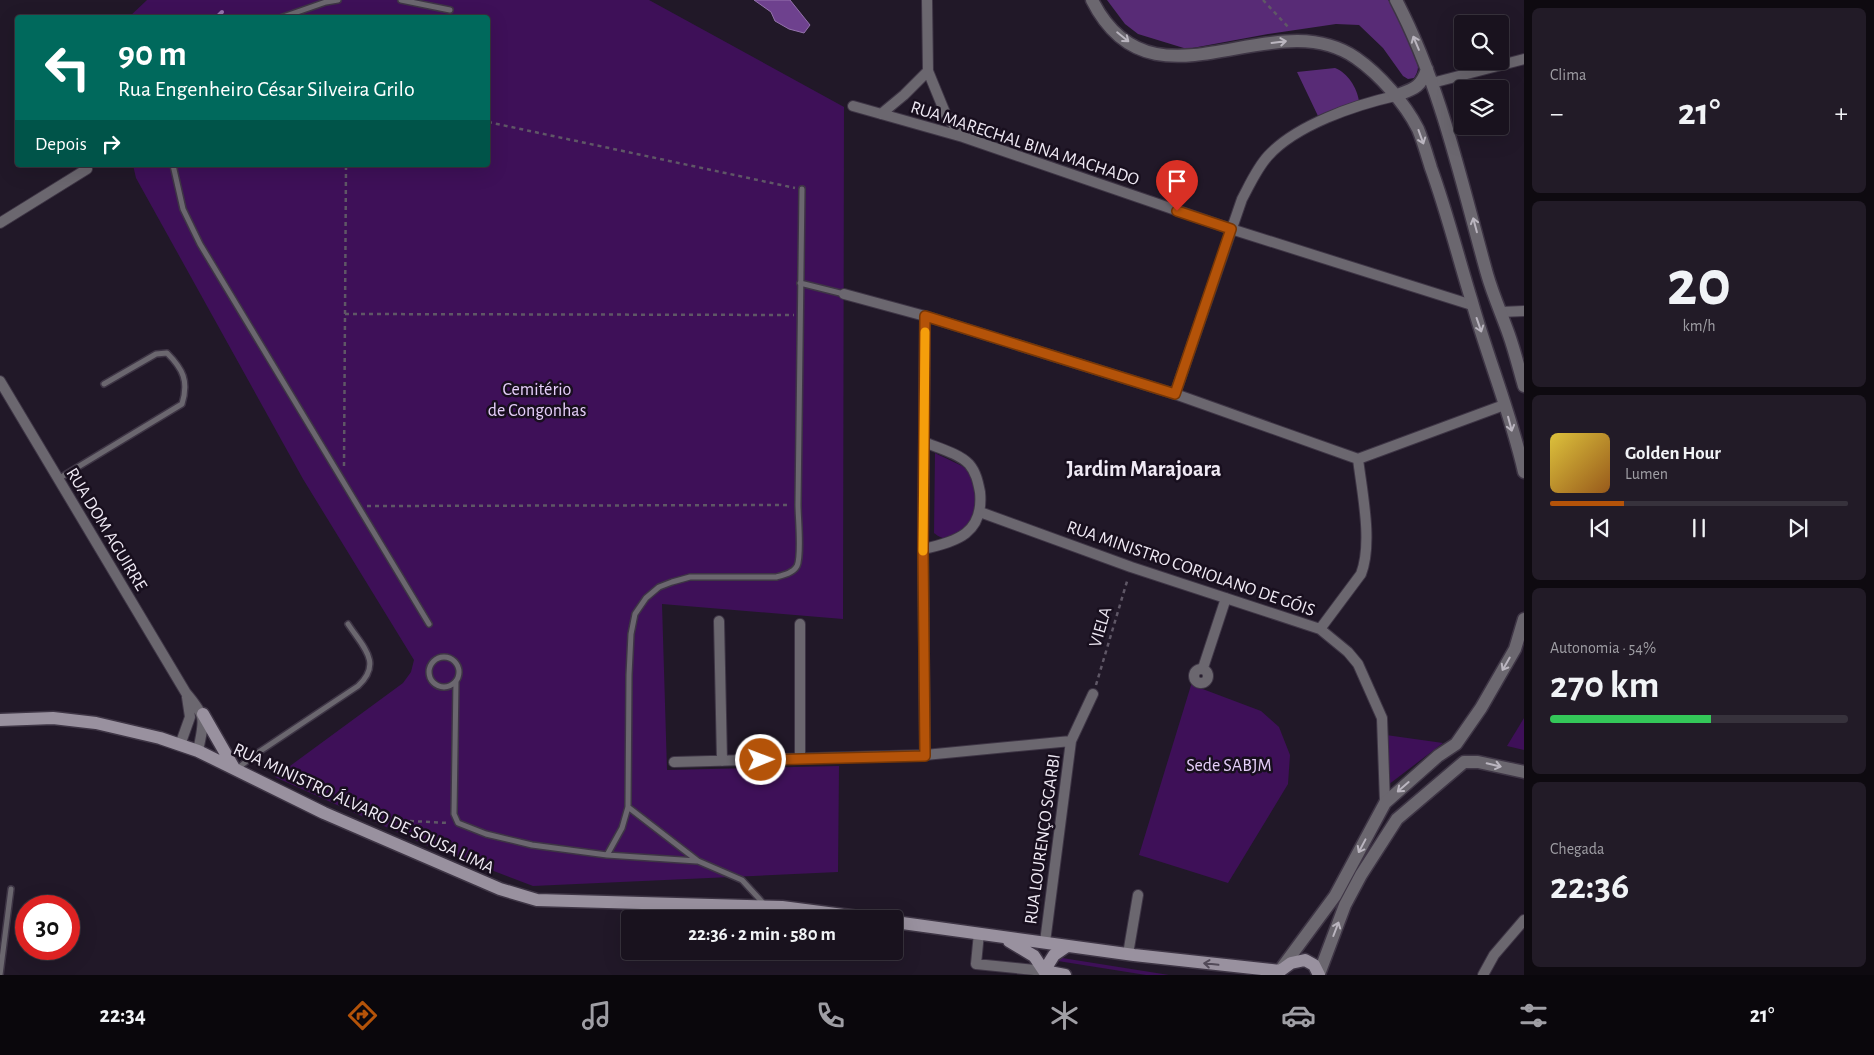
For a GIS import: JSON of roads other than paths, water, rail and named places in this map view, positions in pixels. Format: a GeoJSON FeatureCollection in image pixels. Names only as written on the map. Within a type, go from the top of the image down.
{"type":"FeatureCollection","features":[{"type":"Feature","properties":{"kind":"main road"},"geometry":{"type":"LineString","coordinates":[[203,714],[235,768]]}},
{"type":"Feature","properties":{"kind":"main road","name":"RUA MINISTRO ÁLVARO DE SOUSA LIMA"},"geometry":{"type":"LineString","coordinates":[[0,720],[54,718],[96,723],[160,738],[198,751],[324,813],[500,889],[536,900],[782,907],[805,910]]}},
{"type":"Feature","properties":{"kind":"main road"},"geometry":{"type":"LineString","coordinates":[[903,923],[1128,954],[1280,972],[1291,963],[1306,960],[1314,965],[1319,975]]}},
{"type":"Feature","properties":{"kind":"main road"},"geometry":{"type":"LineString","coordinates":[[1001,937],[1034,956],[1043,973]]}},
{"type":"Feature","properties":{"kind":"main road"},"geometry":{"type":"LineString","coordinates":[[1043,973],[1054,955],[1067,946]]}},
{"type":"Feature","properties":{"kind":"main road"},"geometry":{"type":"LineString","coordinates":[[1043,973],[1065,975]]}},
{"type":"Feature","properties":{"kind":"street"},"geometry":{"type":"LineString","coordinates":[[927,0],[928,71],[946,115],[963,137]]}},
{"type":"Feature","properties":{"kind":"street"},"geometry":{"type":"LineString","coordinates":[[1092,0],[1111,28],[1132,45],[1145,52],[1163,56],[1184,56],[1249,46],[1301,41],[1330,45],[1365,65],[1395,96],[1409,113],[1418,130],[1445,208],[1472,305],[1524,472]]}},
{"type":"Feature","properties":{"kind":"street"},"geometry":{"type":"LineString","coordinates":[[1396,0],[1432,83],[1461,172],[1490,284],[1510,337],[1524,386]]}},
{"type":"Feature","properties":{"kind":"street"},"geometry":{"type":"LineString","coordinates":[[1432,83],[1524,59]]}},
{"type":"Feature","properties":{"kind":"street"},"geometry":{"type":"LineString","coordinates":[[1175,394],[1242,199],[1255,174],[1268,156],[1286,140],[1319,121],[1417,87],[1424,80],[1427,69]]}},
{"type":"Feature","properties":{"kind":"street"},"geometry":{"type":"LineString","coordinates":[[881,114],[904,95],[928,71]]}},
{"type":"Feature","properties":{"kind":"street","name":"RUA MARECHAL BINA MACHADO"},"geometry":{"type":"LineString","coordinates":[[853,106],[963,137],[1231,229],[1472,305]]}},
{"type":"Feature","properties":{"kind":"street"},"geometry":{"type":"LineString","coordinates":[[0,223],[87,169]]}},
{"type":"Feature","properties":{"kind":"street"},"geometry":{"type":"LineString","coordinates":[[844,294],[925,316],[1175,394],[1358,459],[1504,405]]}},
{"type":"Feature","properties":{"kind":"street"},"geometry":{"type":"LineString","coordinates":[[1501,312],[1524,311]]}},
{"type":"Feature","properties":{"kind":"street"},"geometry":{"type":"LineString","coordinates":[[925,316],[923,549],[925,756]]}},
{"type":"Feature","properties":{"kind":"street","name":"RUA DOM AGUIRRE"},"geometry":{"type":"LineString","coordinates":[[0,381],[186,693],[203,714]]}},
{"type":"Feature","properties":{"kind":"street"},"geometry":{"type":"LineString","coordinates":[[923,549],[956,540],[968,532],[980,512],[978,482],[968,463],[924,442]]}},
{"type":"Feature","properties":{"kind":"street"},"geometry":{"type":"LineString","coordinates":[[1320,629],[1361,574],[1365,565],[1367,551],[1366,532],[1358,459]]}},
{"type":"Feature","properties":{"kind":"street","name":"RUA MINISTRO CORIOLANO DE GÓIS"},"geometry":{"type":"LineString","coordinates":[[980,512],[1131,567],[1320,629],[1348,652],[1358,664],[1382,718],[1385,803]]}},
{"type":"Feature","properties":{"kind":"street"},"geometry":{"type":"LineString","coordinates":[[1200,686],[1194,675],[1196,670],[1203,668],[1226,598]]}},
{"type":"Feature","properties":{"kind":"street"},"geometry":{"type":"LineString","coordinates":[[1280,972],[1335,896],[1385,803],[1438,756],[1456,744],[1482,708],[1515,648],[1524,619]]}},
{"type":"Feature","properties":{"kind":"street"},"geometry":{"type":"LineString","coordinates":[[719,621],[722,761]]}},
{"type":"Feature","properties":{"kind":"street"},"geometry":{"type":"LineString","coordinates":[[800,624],[800,759]]}},
{"type":"Feature","properties":{"kind":"street","name":"RUA DOM AGUIRRE"},"geometry":{"type":"LineString","coordinates":[[180,745],[190,716],[186,693]]}},
{"type":"Feature","properties":{"kind":"street","name":"RUA LOURENÇO SGARBI"},"geometry":{"type":"LineString","coordinates":[[1045,942],[1071,741],[1093,694]]}},
{"type":"Feature","properties":{"kind":"street"},"geometry":{"type":"LineString","coordinates":[[198,751],[203,714]]}},
{"type":"Feature","properties":{"kind":"street"},"geometry":{"type":"LineString","coordinates":[[674,762],[925,756],[1071,741]]}},
{"type":"Feature","properties":{"kind":"street"},"geometry":{"type":"LineString","coordinates":[[1319,975],[1345,905],[1397,819],[1464,762],[1478,762],[1524,772]]}},
{"type":"Feature","properties":{"kind":"street"},"geometry":{"type":"LineString","coordinates":[[1385,803],[1397,819]]}},
{"type":"Feature","properties":{"kind":"street"},"geometry":{"type":"LineString","coordinates":[[1128,954],[1138,895]]}},
{"type":"Feature","properties":{"kind":"street"},"geometry":{"type":"LineString","coordinates":[[1483,975],[1494,955],[1524,920]]}},
{"type":"Feature","properties":{"kind":"street"},"geometry":{"type":"LineString","coordinates":[[979,933],[976,964],[1043,973]]}},
{"type":"Feature","properties":{"kind":"lane"},"geometry":{"type":"LineString","coordinates":[[288,15],[338,0]]}},
{"type":"Feature","properties":{"kind":"lane"},"geometry":{"type":"LineString","coordinates":[[401,0],[450,10]]}},
{"type":"Feature","properties":{"kind":"lane"},"geometry":{"type":"LineString","coordinates":[[173,167],[183,209],[200,244],[429,624]]}},
{"type":"Feature","properties":{"kind":"lane"},"geometry":{"type":"LineString","coordinates":[[607,856],[622,828],[628,807],[629,675],[631,634],[635,614],[646,598],[660,587],[672,582],[690,577],[776,577],[793,570],[797,565],[799,556],[802,189]]}},
{"type":"Feature","properties":{"kind":"lane"},"geometry":{"type":"LineString","coordinates":[[800,282],[844,294]]}},
{"type":"Feature","properties":{"kind":"lane"},"geometry":{"type":"LineString","coordinates":[[58,478],[182,404],[186,389],[180,365],[167,353],[156,354],[104,384]]}},
{"type":"Feature","properties":{"kind":"lane"},"geometry":{"type":"LineString","coordinates":[[235,768],[358,686],[367,678],[370,673],[371,660],[348,624]]}},
{"type":"Feature","properties":{"kind":"lane"},"geometry":{"type":"LineString","coordinates":[[456,681],[448,687],[438,686],[430,679],[430,665],[433,661],[442,657],[451,659],[458,666],[459,671],[456,681],[454,814],[458,823],[486,834],[532,845],[607,856],[698,861]]}},
{"type":"Feature","properties":{"kind":"lane"},"geometry":{"type":"LineString","coordinates":[[628,807],[698,861],[742,880],[767,907]]}},
{"type":"Feature","properties":{"kind":"lane"},"geometry":{"type":"LineString","coordinates":[[0,975],[11,889]]}},
{"type":"Feature","properties":{"kind":"waterway"},"geometry":{"type":"LineString","coordinates":[[219,15],[222,12]]}},
{"type":"Feature","properties":{"kind":"district","name":"Jardim Marajoara"},"geometry":{"type":"Point","coordinates":[1144,468]}},
{"type":"Feature","properties":{"kind":"park label","name":"Cemitério de Congonhas"},"geometry":{"type":"Point","coordinates":[537,399]}},
{"type":"Feature","properties":{"kind":"park label","name":"Sede SABJM"},"geometry":{"type":"Point","coordinates":[1229,765]}}]}
